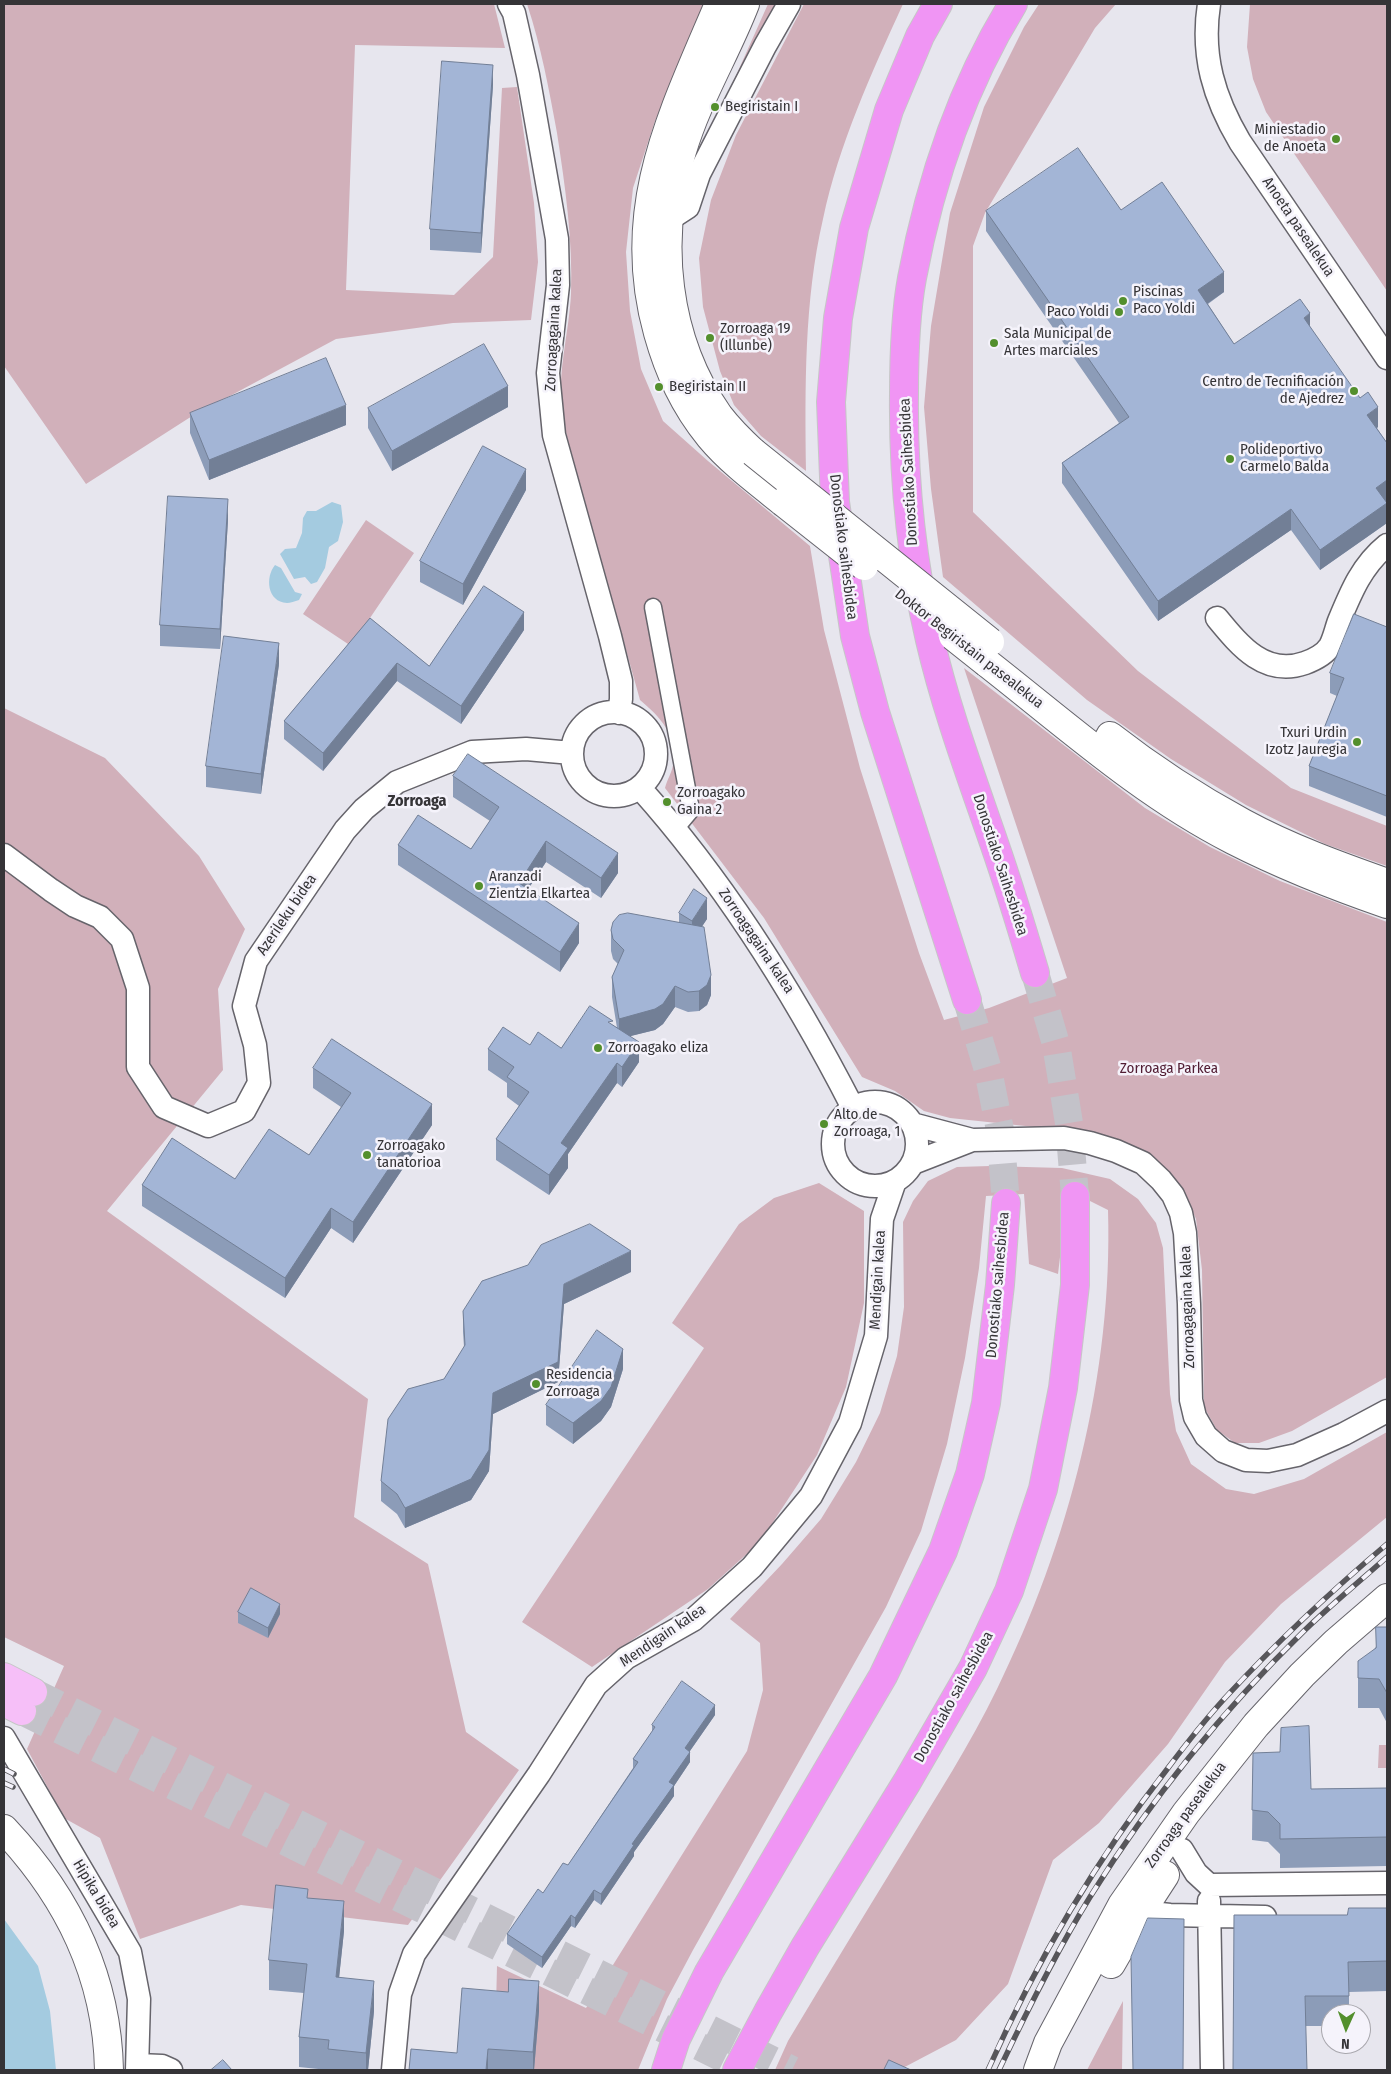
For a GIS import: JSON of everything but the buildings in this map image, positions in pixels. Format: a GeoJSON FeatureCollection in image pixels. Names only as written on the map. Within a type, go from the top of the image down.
{"type":"FeatureCollection","features":[{"type":"Feature","properties":{"kind":"highway","name":"Donostiako saihesbidea"},"geometry":{"type":"LineString","coordinates":[[938,4],[920,36],[888,110],[854,228],[838,318],[831,402],[835,502],[855,636],[875,712],[967,1000]]}},
{"type":"Feature","properties":{"kind":"highway","name":"Donostiako Saihesbidea"},"geometry":{"type":"LineString","coordinates":[[1013,4],[993,37],[956,119],[932,194],[912,279],[904,354],[904,439],[910,536],[930,640],[959,741],[1001,864],[1035,973]]}},
{"type":"Feature","properties":{"kind":"highway","name":"Donostiako saihesbidea"},"geometry":{"type":"LineString","coordinates":[[737,2070],[805,1947],[907,1782],[973,1668],[1009,1591],[1043,1489],[1063,1388],[1075,1285],[1075,1196]]}},
{"type":"Feature","properties":{"kind":"highway","name":"Donostiako saihesbidea"},"geometry":{"type":"LineString","coordinates":[[666,2070],[676,2039],[709,1972],[883,1676],[943,1551],[970,1474],[986,1403],[1000,1285],[1006,1203]]}},
{"type":"Feature","properties":{"kind":"main road","name":"Doktor Begiristain pasealekua"},"geometry":{"type":"LineString","coordinates":[[720,4],[677,103],[662,144],[652,180],[646,219],[646,269],[652,310],[672,376],[686,403],[712,439],[740,466],[783,502],[989,652]]}},
{"type":"Feature","properties":{"kind":"main road","name":"Doktor Begiristain pasealekua"},"geometry":{"type":"LineString","coordinates":[[745,4],[695,114],[682,150],[673,184],[668,220],[667,267],[672,307],[683,344],[703,391],[726,424],[753,452],[1157,794],[1233,840],[1284,864],[1387,904]]}},
{"type":"Feature","properties":{"kind":"main road"},"geometry":{"type":"LineString","coordinates":[[989,652],[1168,777],[1243,823],[1292,847],[1387,884]]}},
{"type":"Feature","properties":{"kind":"main road","name":"Zorroaga pasealekua"},"geometry":{"type":"LineString","coordinates":[[1038,2070],[1048,2043],[1122,1905],[1186,1813],[1250,1732],[1296,1682],[1336,1642],[1387,1598]]}},
{"type":"Feature","properties":{"kind":"main road","name":"Zorroaga pasealekua"},"geometry":{"type":"LineString","coordinates":[[1057,2070],[1083,2015],[1141,1912],[1219,1796],[1261,1746],[1338,1663],[1387,1622]]}},
{"type":"Feature","properties":{"kind":"main road"},"geometry":{"type":"LineString","coordinates":[[4,1677],[20,1702]]}},
{"type":"Feature","properties":{"kind":"main road"},"geometry":{"type":"LineString","coordinates":[[4,1828],[39,1869],[57,1896],[74,1925],[88,1956],[105,2020],[109,2070]]}},
{"type":"Feature","properties":{"kind":"street","name":"Zorroagagaina kalea"},"geometry":{"type":"LineString","coordinates":[[510,4],[528,75],[557,239],[558,285],[548,372],[554,435],[621,681],[619,713]]}},
{"type":"Feature","properties":{"kind":"street"},"geometry":{"type":"LineString","coordinates":[[668,220],[688,208],[699,174],[765,46],[789,4]]}},
{"type":"Feature","properties":{"kind":"street","name":"Anoeta pasealekua"},"geometry":{"type":"LineString","coordinates":[[1209,4],[1206,30],[1209,61],[1215,90],[1224,114],[1240,142],[1387,358]]}},
{"type":"Feature","properties":{"kind":"street"},"geometry":{"type":"LineString","coordinates":[[1218,618],[1240,646],[1262,662],[1278,667],[1295,666],[1314,660],[1329,647],[1350,594],[1365,567],[1387,545]]}},
{"type":"Feature","properties":{"kind":"street"},"geometry":{"type":"LineString","coordinates":[[653,607],[692,810],[676,828]]}},
{"type":"Feature","properties":{"kind":"street"},"geometry":{"type":"LineString","coordinates":[[607,713],[619,713],[631,716],[642,722],[650,732],[655,743],[656,756],[654,768],[649,779],[640,788],[628,794],[615,796],[601,795],[589,789],[580,779],[574,767],[572,753],[574,742],[579,731],[596,716],[607,713]]}},
{"type":"Feature","properties":{"kind":"street","name":"Azerileku bidea"},"geometry":{"type":"LineString","coordinates":[[4,854],[75,906],[100,917],[122,938],[138,988],[138,1067],[164,1107],[208,1126],[244,1111],[259,1083],[255,1045],[244,1006],[256,960],[345,830],[364,809],[397,782],[472,752],[526,749],[572,753]]}},
{"type":"Feature","properties":{"kind":"street","name":"Zorroagagaina kalea"},"geometry":{"type":"LineString","coordinates":[[640,788],[676,828],[728,898],[794,998],[853,1108]]}},
{"type":"Feature","properties":{"kind":"street"},"geometry":{"type":"LineString","coordinates":[[864,1103],[887,1104],[905,1115],[912,1124],[916,1136],[917,1150],[913,1163],[905,1174],[884,1186],[860,1184],[848,1178],[834,1157],[832,1143],[835,1129],[842,1117],[853,1108],[864,1103]]}},
{"type":"Feature","properties":{"kind":"street","name":"Zorroagagaina kalea"},"geometry":{"type":"LineString","coordinates":[[912,1124],[972,1140],[1064,1138],[1090,1143],[1116,1151],[1143,1164],[1173,1195],[1181,1212],[1185,1233],[1191,1400],[1195,1417],[1206,1436],[1223,1451],[1246,1460],[1268,1461],[1297,1455],[1344,1434],[1387,1411]]}},
{"type":"Feature","properties":{"kind":"street","name":"Zorroagagaina kalea"},"geometry":{"type":"LineString","coordinates":[[913,1163],[972,1140]]}},
{"type":"Feature","properties":{"kind":"street","name":"Mendigain kalea"},"geometry":{"type":"LineString","coordinates":[[393,2070],[400,1994],[414,1954],[539,1774],[596,1686],[626,1658],[693,1620],[752,1567],[811,1496],[850,1423],[876,1336],[882,1219],[895,1181]]}},
{"type":"Feature","properties":{"kind":"street","name":"Mendigain kalea"},"geometry":{"type":"LineString","coordinates":[[860,1184],[882,1219]]}},
{"type":"Feature","properties":{"kind":"street","name":"Hipika bidea"},"geometry":{"type":"LineString","coordinates":[[4,1739],[130,1952],[139,1999],[138,2068],[162,2066],[171,2070]]}},
{"type":"Feature","properties":{"kind":"street"},"geometry":{"type":"LineString","coordinates":[[1182,1850],[1196,1873],[1209,1884],[1387,1883]]}},
{"type":"Feature","properties":{"kind":"street"},"geometry":{"type":"LineString","coordinates":[[1209,1884],[1212,2070]]}},
{"type":"Feature","properties":{"kind":"street"},"geometry":{"type":"LineString","coordinates":[[1141,1912],[1284,1917]]}},
{"type":"Feature","properties":{"kind":"green space"},"geometry":{"type":"Polygon","coordinates":[[[4,4],[494,4],[505,48],[355,45],[346,290],[454,295],[493,257],[502,88],[517,87],[534,203],[538,262],[531,320],[453,323],[336,339],[189,418],[86,484],[4,366],[4,4]]]}},
{"type":"Feature","properties":{"kind":"green space","name":"Zorroaga Parkea"},"geometry":{"type":"Polygon","coordinates":[[[527,4],[706,4],[655,121],[633,188],[626,252],[630,311],[641,369],[663,421],[810,546],[824,630],[860,768],[919,953],[944,1020],[989,1008],[1067,978],[964,668],[1145,808],[1210,847],[1280,881],[1387,922],[1387,1377],[1292,1431],[1259,1443],[1235,1443],[1217,1430],[1204,1407],[1202,1270],[1196,1219],[1186,1196],[1174,1180],[1082,1132],[950,1118],[924,1111],[895,1091],[862,1077],[764,918],[665,788],[673,765],[673,745],[661,720],[640,700],[563,418],[561,382],[571,294],[570,233],[563,172],[548,84],[527,4]]]}},
{"type":"Feature","properties":{"kind":"green space"},"geometry":{"type":"Polygon","coordinates":[[[768,4],[780,4],[722,107],[768,4]]]}},
{"type":"Feature","properties":{"kind":"green space"},"geometry":{"type":"Polygon","coordinates":[[[804,4],[903,4],[847,136],[823,219],[812,281],[809,313],[806,376],[806,471],[761,436],[734,405],[720,371],[703,307],[699,258],[711,200],[736,135],[804,4]]]}},
{"type":"Feature","properties":{"kind":"green space"},"geometry":{"type":"Polygon","coordinates":[[[1039,4],[1116,4],[1095,28],[985,213],[973,246],[973,512],[1138,671],[1291,788],[1387,826],[1387,866],[1325,844],[1246,805],[1171,759],[1087,700],[943,577],[931,489],[924,407],[931,326],[950,213],[984,107],[1024,27],[1039,4]]]}},
{"type":"Feature","properties":{"kind":"green space","name":"Miniestadio de Anoeta"},"geometry":{"type":"Polygon","coordinates":[[[1250,4],[1387,4],[1387,291],[1266,112],[1253,79],[1247,47],[1250,4]]]}},
{"type":"Feature","properties":{"kind":"green space"},"geometry":{"type":"Polygon","coordinates":[[[366,520],[414,553],[351,646],[303,614],[366,520]]]}},
{"type":"Feature","properties":{"kind":"green space"},"geometry":{"type":"Polygon","coordinates":[[[4,708],[105,758],[199,856],[245,929],[218,989],[223,1070],[107,1211],[368,1399],[354,1517],[428,1564],[466,1732],[519,1770],[408,1925],[241,1905],[140,1939],[100,1838],[64,1818],[27,1749],[64,1666],[4,1637],[4,708]]]}},
{"type":"Feature","properties":{"kind":"green space"},"geometry":{"type":"Polygon","coordinates":[[[957,1167],[1062,1168],[1110,1179],[1138,1199],[1156,1223],[1163,1248],[1170,1394],[1176,1431],[1191,1464],[1226,1489],[1254,1494],[1304,1479],[1387,1432],[1387,1517],[1281,1604],[1225,1662],[1168,1744],[1099,1823],[1053,1860],[1008,1984],[956,2040],[899,2070],[775,2070],[788,2041],[952,1771],[997,1689],[1023,1633],[1045,1576],[1065,1517],[1081,1456],[1094,1395],[1103,1334],[1108,1272],[1108,1210],[1086,1199],[1067,1198],[1058,1274],[1029,1264],[1024,1194],[986,1196],[979,1268],[965,1358],[947,1444],[921,1531],[886,1607],[693,1950],[667,1999],[638,2070],[529,2070],[496,2007],[497,1966],[586,2008],[747,1751],[763,1690],[760,1643],[730,1619],[821,1519],[856,1462],[880,1413],[897,1356],[904,1307],[903,1222],[913,1201],[928,1181],[957,1167]]]}},
{"type":"Feature","properties":{"kind":"green space"},"geometry":{"type":"Polygon","coordinates":[[[819,1183],[864,1211],[864,1303],[846,1387],[817,1455],[760,1542],[708,1589],[592,1667],[522,1622],[704,1348],[672,1323],[739,1224],[774,1198],[819,1183]]]}},
{"type":"Feature","properties":{"kind":"green space"},"geometry":{"type":"Polygon","coordinates":[[[1379,1745],[1387,1745],[1387,1768],[1378,1768],[1379,1745]]]}},
{"type":"Feature","properties":{"kind":"green space"},"geometry":{"type":"Polygon","coordinates":[[[1123,2001],[1122,2070],[1087,2070],[1123,2001]]]}},
{"type":"Feature","properties":{"kind":"water"},"geometry":{"type":"Polygon","coordinates":[[[332,502],[341,505],[343,522],[338,541],[329,547],[325,568],[317,582],[311,584],[305,577],[294,579],[280,554],[285,549],[296,548],[302,533],[303,518],[307,511],[316,511],[332,502]]]}},
{"type":"Feature","properties":{"kind":"water"},"geometry":{"type":"Polygon","coordinates":[[[275,565],[281,568],[295,592],[302,594],[299,600],[288,603],[280,602],[272,594],[269,582],[275,565]]]}},
{"type":"Feature","properties":{"kind":"water"},"geometry":{"type":"Polygon","coordinates":[[[4,1919],[38,1966],[50,2011],[56,2070],[4,2070],[4,1919]]]}},
{"type":"Feature","properties":{"kind":"tunnel"},"geometry":{"type":"LineString","coordinates":[[1035,973],[1056,1044],[1069,1123],[1075,1196]]}},
{"type":"Feature","properties":{"kind":"tunnel"},"geometry":{"type":"LineString","coordinates":[[967,1000],[988,1070],[1000,1130],[1006,1203]]}},
{"type":"Feature","properties":{"kind":"tunnel"},"geometry":{"type":"LineString","coordinates":[[33,1692],[792,2070]]}},
{"type":"Feature","properties":{"kind":"tunnel"},"geometry":{"type":"LineString","coordinates":[[22,1711],[747,2070]]}},
{"type":"Feature","properties":{"kind":"railway"},"geometry":{"type":"LineString","coordinates":[[988,2070],[1026,1990],[1069,1913],[1141,1803],[1196,1732],[1244,1678],[1324,1599],[1387,1544]]}},
{"type":"Feature","properties":{"kind":"railway"},"geometry":{"type":"LineString","coordinates":[[999,2070],[1042,1982],[1077,1918],[1113,1861],[1163,1791],[1217,1724],[1275,1660],[1315,1621],[1387,1557]]}},
{"type":"Feature","properties":{"kind":"railway"},"geometry":{"type":"LineString","coordinates":[[4,1769],[14,1774]]}},
{"type":"Feature","properties":{"kind":"railway"},"geometry":{"type":"LineString","coordinates":[[4,1783],[13,1787]]}},
{"type":"Feature","properties":{"kind":"place","name":"Begiristain I"},"geometry":{"type":"Point","coordinates":[715,107]}},
{"type":"Feature","properties":{"kind":"place","name":"Miniestadio de Anoeta"},"geometry":{"type":"Point","coordinates":[1336,139]}},
{"type":"Feature","properties":{"kind":"place","name":"Piscinas Paco Yoldi"},"geometry":{"type":"Point","coordinates":[1123,301]}},
{"type":"Feature","properties":{"kind":"place","name":"Paco Yoldi"},"geometry":{"type":"Point","coordinates":[1119,312]}},
{"type":"Feature","properties":{"kind":"place","name":"Zorroaga 19 (Illunbe)"},"geometry":{"type":"Point","coordinates":[710,338]}},
{"type":"Feature","properties":{"kind":"place","name":"Sala Municipal de Artes marciales"},"geometry":{"type":"Point","coordinates":[994,343]}},
{"type":"Feature","properties":{"kind":"place","name":"Begiristain II"},"geometry":{"type":"Point","coordinates":[659,387]}},
{"type":"Feature","properties":{"kind":"place","name":"Centro de Tecnificación de Ajedrez"},"geometry":{"type":"Point","coordinates":[1354,391]}},
{"type":"Feature","properties":{"kind":"place","name":"Polideportivo Carmelo Balda"},"geometry":{"type":"Point","coordinates":[1230,459]}},
{"type":"Feature","properties":{"kind":"place","name":"Txuri Urdin Izotz Jauregia"},"geometry":{"type":"Point","coordinates":[1357,742]}},
{"type":"Feature","properties":{"kind":"place","name":"Zorroagako Gaina 2"},"geometry":{"type":"Point","coordinates":[667,802]}},
{"type":"Feature","properties":{"kind":"place","name":"Aranzadi Zientzia Elkartea"},"geometry":{"type":"Point","coordinates":[479,886]}},
{"type":"Feature","properties":{"kind":"place","name":"Zorroagako eliza"},"geometry":{"type":"Point","coordinates":[598,1048]}},
{"type":"Feature","properties":{"kind":"place","name":"Alto de Zorroaga, 1"},"geometry":{"type":"Point","coordinates":[824,1124]}},
{"type":"Feature","properties":{"kind":"place","name":"Zorroagako tanatorioa"},"geometry":{"type":"Point","coordinates":[367,1155]}},
{"type":"Feature","properties":{"kind":"place","name":"Residencia Zorroaga"},"geometry":{"type":"Point","coordinates":[536,1384]}},
{"type":"Feature","properties":{"kind":"district","name":"Zorroaga"},"geometry":{"type":"Point","coordinates":[417,802]}}]}
